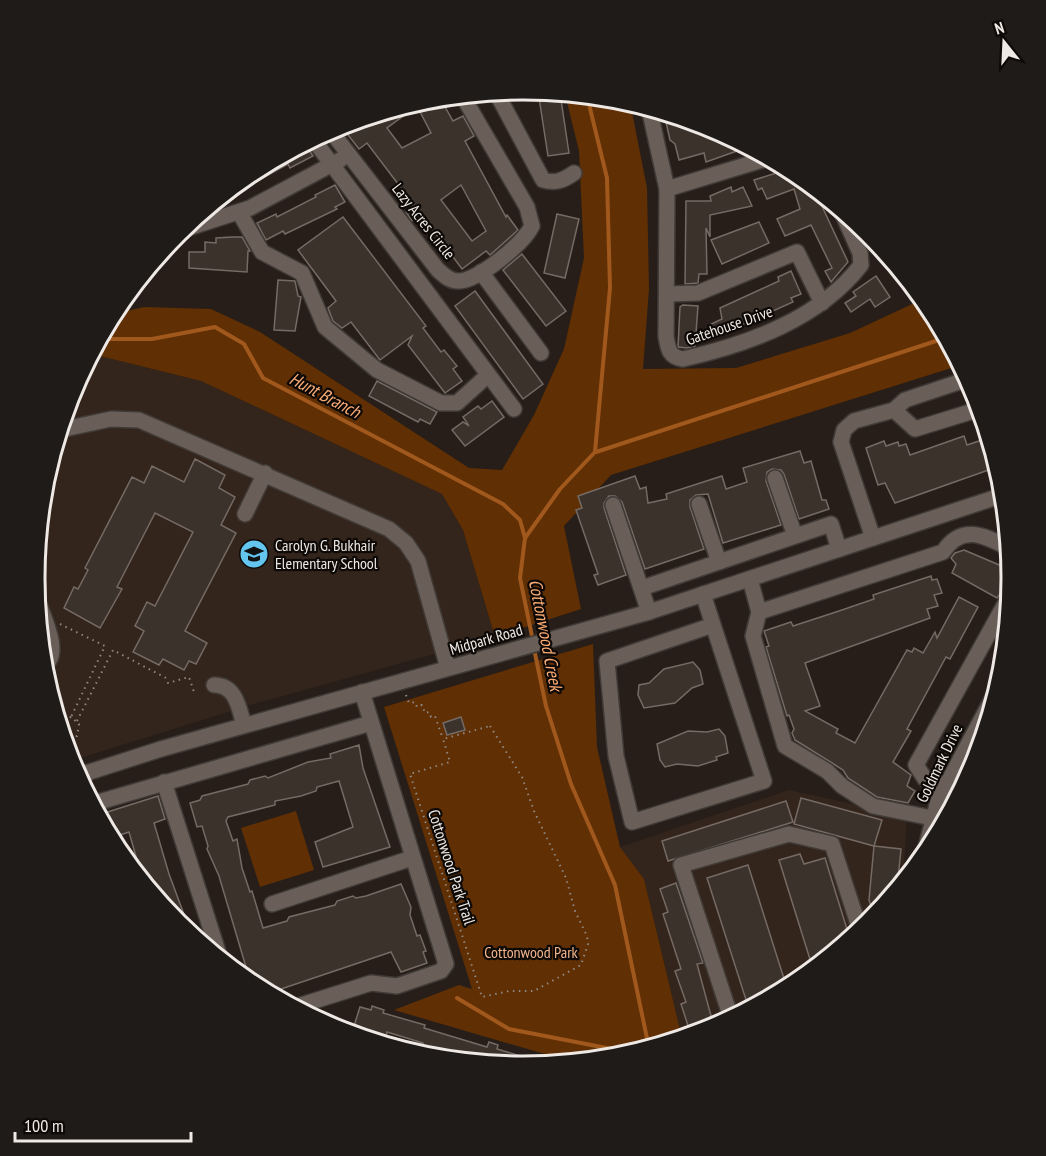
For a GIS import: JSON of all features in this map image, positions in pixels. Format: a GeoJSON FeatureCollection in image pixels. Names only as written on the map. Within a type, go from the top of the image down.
{"type":"FeatureCollection","features":[{"type":"Feature","properties":{"kind":"street"},"geometry":{"type":"LineString","coordinates":[[501,101],[543,180],[551,182],[565,179],[574,173]]}},
{"type":"Feature","properties":{"kind":"street","name":"Lazy Acres Circle"},"geometry":{"type":"LineString","coordinates":[[336,138],[438,270],[448,279],[456,281],[481,272],[517,245],[531,226],[527,207],[466,103]]}},
{"type":"Feature","properties":{"kind":"street","name":"Gatehouse Drive"},"geometry":{"type":"LineString","coordinates":[[651,117],[667,189],[666,336],[668,350],[674,357],[683,359],[740,343],[790,322],[839,291],[861,265],[860,253],[850,230]]}},
{"type":"Feature","properties":{"kind":"street"},"geometry":{"type":"LineString","coordinates":[[318,146],[514,409]]}},
{"type":"Feature","properties":{"kind":"street"},"geometry":{"type":"LineString","coordinates":[[203,223],[239,212],[350,155]]}},
{"type":"Feature","properties":{"kind":"street"},"geometry":{"type":"LineString","coordinates":[[667,189],[757,162]]}},
{"type":"Feature","properties":{"kind":"street"},"geometry":{"type":"LineString","coordinates":[[239,212],[262,252],[302,273],[325,327],[377,370],[441,403],[457,403],[488,375]]}},
{"type":"Feature","properties":{"kind":"street"},"geometry":{"type":"LineString","coordinates":[[668,294],[698,293],[798,252],[822,303]]}},
{"type":"Feature","properties":{"kind":"street"},"geometry":{"type":"LineString","coordinates":[[481,272],[542,353]]}},
{"type":"Feature","properties":{"kind":"street"},"geometry":{"type":"LineString","coordinates":[[873,538],[841,442],[844,430],[854,421],[894,410],[905,400],[959,382]]}},
{"type":"Feature","properties":{"kind":"street"},"geometry":{"type":"LineString","coordinates":[[894,410],[915,429],[971,412]]}},
{"type":"Feature","properties":{"kind":"street"},"geometry":{"type":"LineString","coordinates":[[69,428],[125,417],[139,420],[389,529],[406,543],[418,561],[448,669]]}},
{"type":"Feature","properties":{"kind":"street"},"geometry":{"type":"LineString","coordinates":[[245,514],[265,473]]}},
{"type":"Feature","properties":{"kind":"street"},"geometry":{"type":"LineString","coordinates":[[775,478],[795,536]]}},
{"type":"Feature","properties":{"kind":"street","name":"Midpark Road"},"geometry":{"type":"LineString","coordinates":[[84,768],[649,612],[994,498]]}},
{"type":"Feature","properties":{"kind":"street"},"geometry":{"type":"LineString","coordinates":[[699,504],[719,562]]}},
{"type":"Feature","properties":{"kind":"street"},"geometry":{"type":"LineString","coordinates":[[613,505],[649,612]]}},
{"type":"Feature","properties":{"kind":"street"},"geometry":{"type":"LineString","coordinates":[[642,588],[831,524],[839,549]]}},
{"type":"Feature","properties":{"kind":"street"},"geometry":{"type":"LineString","coordinates":[[759,612],[943,552],[947,545],[967,534],[978,533],[1000,543]]}},
{"type":"Feature","properties":{"kind":"street"},"geometry":{"type":"LineString","coordinates":[[750,579],[759,612],[753,636],[785,746],[827,771],[842,786],[873,806],[932,818]]}},
{"type":"Feature","properties":{"kind":"street"},"geometry":{"type":"LineString","coordinates":[[704,594],[764,781],[633,822],[616,756],[607,661],[713,625]]}},
{"type":"Feature","properties":{"kind":"street"},"geometry":{"type":"LineString","coordinates":[[953,787],[925,779],[916,765],[1000,614]]}},
{"type":"Feature","properties":{"kind":"street"},"geometry":{"type":"LineString","coordinates":[[49,638],[51,655]]}},
{"type":"Feature","properties":{"kind":"street"},"geometry":{"type":"LineString","coordinates":[[214,685],[221,685],[232,691],[244,725]]}},
{"type":"Feature","properties":{"kind":"street"},"geometry":{"type":"LineString","coordinates":[[306,1004],[371,983],[397,986],[441,971],[446,964],[362,692]]}},
{"type":"Feature","properties":{"kind":"street"},"geometry":{"type":"LineString","coordinates":[[101,801],[371,723]]}},
{"type":"Feature","properties":{"kind":"street"},"geometry":{"type":"LineString","coordinates":[[164,782],[215,943]]}},
{"type":"Feature","properties":{"kind":"street","name":"Goldmark Drive"},"geometry":{"type":"LineString","coordinates":[[930,829],[932,818],[950,792]]}},
{"type":"Feature","properties":{"kind":"street"},"geometry":{"type":"LineString","coordinates":[[728,1010],[681,865],[789,834],[832,844],[857,920]]}},
{"type":"Feature","properties":{"kind":"street"},"geometry":{"type":"LineString","coordinates":[[272,904],[412,858]]}},
{"type":"Feature","properties":{"kind":"path"},"geometry":{"type":"LineString","coordinates":[[57,615],[60,624],[166,678],[168,683],[189,676],[194,692]]}},
{"type":"Feature","properties":{"kind":"path"},"geometry":{"type":"LineString","coordinates":[[66,719],[71,717],[105,646]]}},
{"type":"Feature","properties":{"kind":"path"},"geometry":{"type":"LineString","coordinates":[[72,739],[79,732],[77,721],[113,650]]}},
{"type":"Feature","properties":{"kind":"path"},"geometry":{"type":"LineString","coordinates":[[405,692],[409,703],[415,702],[417,707],[422,705],[425,713],[429,712],[431,717],[435,716],[443,739]]}},
{"type":"Feature","properties":{"kind":"path"},"geometry":{"type":"LineString","coordinates":[[71,717],[77,721]]}},
{"type":"Feature","properties":{"kind":"path","name":"Cottonwood Park Trail"},"geometry":{"type":"LineString","coordinates":[[490,726],[522,777],[534,811],[566,878],[575,912],[587,936],[588,944],[581,965],[534,991],[509,991],[486,997],[480,994],[410,774],[450,762],[443,739],[490,726]]}},
{"type":"Feature","properties":{"kind":"shaded area","name":"Carolyn G. Bukhair Elementary School"},"geometry":{"type":"Polygon","coordinates":[[[100,356],[201,381],[442,494],[463,530],[495,637],[254,704],[80,758],[61,702],[49,640],[45,578],[46,547],[54,485],[61,454],[81,395],[100,356]]]}},
{"type":"Feature","properties":{"kind":"shaded area"},"geometry":{"type":"Polygon","coordinates":[[[789,790],[907,816],[904,866],[861,916],[814,957],[762,992],[706,1020],[680,1030],[644,879],[620,847],[789,790]]]}},
{"type":"Feature","properties":{"kind":"green space"},"geometry":{"type":"Polygon","coordinates":[[[567,102],[632,113],[647,188],[649,289],[643,369],[736,368],[850,333],[914,303],[952,368],[611,475],[564,526],[581,609],[495,637],[463,530],[442,494],[201,381],[100,356],[127,311],[144,307],[211,309],[260,332],[469,468],[502,470],[534,415],[564,349],[584,258],[579,151],[567,102]]]}},
{"type":"Feature","properties":{"kind":"green space","name":"Cottonwood Park"},"geometry":{"type":"Polygon","coordinates":[[[593,644],[597,747],[620,847],[644,879],[680,1030],[616,1047],[549,1055],[394,1010],[459,985],[472,989],[384,707],[593,644]]]}},
{"type":"Feature","properties":{"kind":"green space"},"geometry":{"type":"Polygon","coordinates":[[[296,811],[314,870],[260,887],[241,828],[296,811]]]}},
{"type":"Feature","properties":{"kind":"building"},"geometry":{"type":"Polygon","coordinates":[[[539,101],[561,102],[569,153],[548,156],[539,101]]]}},
{"type":"Feature","properties":{"kind":"building"},"geometry":{"type":"Polygon","coordinates":[[[445,107],[453,121],[463,116],[474,136],[465,141],[506,217],[507,215],[518,230],[490,255],[486,251],[462,269],[421,214],[412,221],[406,212],[414,205],[367,143],[359,149],[347,133],[405,115],[387,128],[402,148],[431,133],[420,111],[445,107]],[[461,185],[441,200],[472,241],[486,231],[461,185]]]}},
{"type":"Feature","properties":{"kind":"building"},"geometry":{"type":"Polygon","coordinates":[[[666,122],[706,136],[737,151],[706,162],[704,153],[679,160],[675,144],[670,140],[666,122]]]}},
{"type":"Feature","properties":{"kind":"building"},"geometry":{"type":"Polygon","coordinates":[[[309,150],[313,156],[290,168],[288,164],[256,182],[309,150]]]}},
{"type":"Feature","properties":{"kind":"building"},"geometry":{"type":"Polygon","coordinates":[[[776,173],[822,205],[848,262],[831,282],[825,271],[832,268],[811,225],[785,236],[777,219],[800,209],[794,189],[767,199],[762,188],[758,190],[754,180],[776,173]]]}},
{"type":"Feature","properties":{"kind":"building"},"geometry":{"type":"Polygon","coordinates":[[[335,185],[345,202],[335,207],[337,209],[285,234],[283,231],[266,240],[257,223],[276,214],[277,217],[335,185]]]}},
{"type":"Feature","properties":{"kind":"building"},"geometry":{"type":"Polygon","coordinates":[[[731,187],[732,192],[743,187],[752,206],[710,215],[710,237],[706,228],[707,274],[699,274],[698,283],[685,284],[686,201],[711,201],[710,196],[731,187]]]}},
{"type":"Feature","properties":{"kind":"building"},"geometry":{"type":"Polygon","coordinates":[[[557,214],[579,219],[565,278],[544,273],[557,214]]]}},
{"type":"Feature","properties":{"kind":"building"},"geometry":{"type":"Polygon","coordinates":[[[343,217],[426,326],[423,328],[441,352],[444,350],[457,366],[453,369],[462,381],[445,393],[408,345],[412,336],[380,360],[351,322],[342,328],[333,321],[328,308],[336,301],[298,250],[343,217]]]}},
{"type":"Feature","properties":{"kind":"building"},"geometry":{"type":"Polygon","coordinates":[[[759,222],[769,243],[722,264],[711,240],[759,222]]]}},
{"type":"Feature","properties":{"kind":"building"},"geometry":{"type":"Polygon","coordinates":[[[242,237],[250,251],[248,251],[247,272],[189,268],[189,252],[205,252],[205,242],[216,243],[216,238],[242,237]]]}},
{"type":"Feature","properties":{"kind":"building"},"geometry":{"type":"Polygon","coordinates":[[[522,254],[566,311],[546,326],[503,270],[522,254]]]}},
{"type":"Feature","properties":{"kind":"building"},"geometry":{"type":"Polygon","coordinates":[[[791,271],[801,294],[791,298],[793,302],[715,337],[709,325],[722,319],[720,308],[779,281],[778,277],[791,271]]]}},
{"type":"Feature","properties":{"kind":"building"},"geometry":{"type":"Polygon","coordinates":[[[876,276],[890,297],[875,307],[870,299],[851,312],[845,303],[856,296],[853,292],[876,276]]]}},
{"type":"Feature","properties":{"kind":"building"},"geometry":{"type":"Polygon","coordinates":[[[278,280],[295,281],[298,296],[301,297],[295,331],[274,330],[278,280]]]}},
{"type":"Feature","properties":{"kind":"building"},"geometry":{"type":"Polygon","coordinates":[[[475,291],[543,384],[523,399],[455,306],[475,291]]]}},
{"type":"Feature","properties":{"kind":"building"},"geometry":{"type":"Polygon","coordinates":[[[683,305],[698,306],[695,346],[687,348],[678,347],[680,307],[683,305]]]}},
{"type":"Feature","properties":{"kind":"building"},"geometry":{"type":"Polygon","coordinates":[[[377,381],[437,412],[430,424],[420,419],[418,422],[369,396],[377,381]]]}},
{"type":"Feature","properties":{"kind":"building"},"geometry":{"type":"Polygon","coordinates":[[[492,401],[504,417],[465,446],[452,430],[463,422],[469,426],[463,417],[478,406],[481,409],[492,401]]]}},
{"type":"Feature","properties":{"kind":"building"},"geometry":{"type":"Polygon","coordinates":[[[964,436],[967,445],[981,440],[989,470],[895,503],[885,483],[878,485],[866,448],[884,441],[886,446],[898,442],[899,446],[906,444],[910,455],[964,436]]]}},
{"type":"Feature","properties":{"kind":"building"},"geometry":{"type":"Polygon","coordinates":[[[800,451],[804,463],[811,461],[822,500],[826,500],[829,509],[799,519],[784,474],[781,470],[772,469],[767,472],[766,481],[781,525],[723,543],[708,494],[696,495],[690,500],[690,507],[704,549],[645,569],[622,502],[615,496],[609,496],[604,503],[604,508],[626,575],[598,585],[594,575],[598,574],[576,510],[582,508],[578,496],[635,476],[640,489],[646,487],[648,503],[667,499],[666,494],[722,476],[726,489],[747,482],[743,468],[800,451]]]}},
{"type":"Feature","properties":{"kind":"building"},"geometry":{"type":"Polygon","coordinates":[[[195,459],[225,475],[219,488],[235,497],[221,525],[236,533],[185,631],[207,643],[196,664],[189,661],[184,670],[163,659],[159,665],[133,652],[144,631],[135,626],[147,602],[155,606],[193,532],[155,513],[117,587],[122,589],[100,628],[64,608],[74,587],[78,589],[88,570],[85,568],[132,477],[144,483],[152,466],[184,482],[195,459]]]}},
{"type":"Feature","properties":{"kind":"building"},"geometry":{"type":"Polygon","coordinates":[[[964,550],[1001,566],[1001,593],[997,598],[952,573],[956,564],[951,558],[955,553],[964,550]]]}},
{"type":"Feature","properties":{"kind":"building"},"geometry":{"type":"Polygon","coordinates":[[[931,576],[932,580],[937,579],[942,593],[934,595],[938,606],[927,609],[930,618],[805,663],[820,706],[805,711],[838,729],[836,733],[855,743],[907,650],[912,652],[914,648],[923,653],[935,632],[937,638],[959,597],[978,607],[950,659],[946,657],[907,729],[911,731],[893,762],[911,775],[907,786],[915,791],[908,803],[877,797],[848,778],[843,770],[795,740],[792,733],[794,729],[789,715],[787,716],[766,647],[769,646],[764,631],[791,622],[793,626],[839,611],[874,599],[873,595],[931,576]]]}},
{"type":"Feature","properties":{"kind":"building"},"geometry":{"type":"Polygon","coordinates":[[[693,662],[700,670],[703,684],[692,688],[675,703],[644,708],[638,695],[639,685],[649,683],[664,669],[693,662]]]}},
{"type":"Feature","properties":{"kind":"building"},"geometry":{"type":"Polygon","coordinates":[[[461,717],[465,730],[447,735],[443,723],[461,717]]]}},
{"type":"Feature","properties":{"kind":"building"},"geometry":{"type":"Polygon","coordinates":[[[719,729],[725,736],[728,753],[716,757],[717,760],[698,766],[677,764],[665,767],[660,760],[657,744],[688,731],[707,732],[719,729]]]}},
{"type":"Feature","properties":{"kind":"building"},"geometry":{"type":"Polygon","coordinates":[[[359,745],[363,768],[390,847],[323,867],[315,842],[353,827],[339,781],[317,787],[316,791],[301,796],[275,801],[275,805],[228,817],[226,821],[233,841],[237,839],[242,868],[250,892],[252,891],[263,928],[287,921],[289,917],[335,905],[337,901],[353,896],[356,898],[366,896],[401,884],[411,907],[410,915],[417,936],[420,935],[426,951],[423,952],[427,963],[401,972],[391,952],[281,990],[246,967],[219,876],[207,849],[202,826],[197,827],[190,803],[200,800],[202,796],[248,784],[250,780],[265,776],[268,778],[308,762],[331,758],[330,754],[359,745]]]}},
{"type":"Feature","properties":{"kind":"building"},"geometry":{"type":"Polygon","coordinates":[[[158,796],[165,819],[154,823],[184,915],[137,859],[129,832],[120,835],[106,812],[158,796]]]}},
{"type":"Feature","properties":{"kind":"building"},"geometry":{"type":"Polygon","coordinates":[[[801,798],[882,820],[874,846],[794,824],[801,798]]]}},
{"type":"Feature","properties":{"kind":"building"},"geometry":{"type":"Polygon","coordinates":[[[786,801],[793,822],[668,861],[662,841],[786,801]]]}},
{"type":"Feature","properties":{"kind":"building"},"geometry":{"type":"Polygon","coordinates":[[[874,846],[901,849],[899,873],[871,905],[869,900],[874,846]]]}},
{"type":"Feature","properties":{"kind":"building"},"geometry":{"type":"Polygon","coordinates":[[[800,854],[804,864],[825,858],[847,929],[810,960],[779,860],[800,854]]]}},
{"type":"Feature","properties":{"kind":"building"},"geometry":{"type":"Polygon","coordinates":[[[748,865],[784,978],[746,1000],[707,878],[748,865]]]}},
{"type":"Feature","properties":{"kind":"building"},"geometry":{"type":"Polygon","coordinates":[[[676,883],[703,963],[697,964],[711,1017],[688,1027],[681,1004],[686,1002],[675,971],[681,969],[663,914],[668,912],[660,889],[676,883]]]}},
{"type":"Feature","properties":{"kind":"building"},"geometry":{"type":"Polygon","coordinates":[[[372,1006],[384,1010],[383,1013],[425,1025],[424,1028],[487,1047],[489,1042],[498,1045],[497,1049],[520,1056],[461,1052],[430,1047],[387,1032],[386,1036],[354,1025],[360,1007],[371,1010],[372,1006]]]}},
{"type":"Feature","properties":{"kind":"waterway","name":"Cottonwood Creek"},"geometry":{"type":"LineString","coordinates":[[533,641],[520,578],[525,538],[560,489],[595,452],[610,288],[607,178],[589,105]]}},
{"type":"Feature","properties":{"kind":"waterway","name":"Hunt Branch"},"geometry":{"type":"LineString","coordinates":[[109,339],[152,339],[215,327],[244,344],[263,378],[503,504],[520,520],[525,538]]}},
{"type":"Feature","properties":{"kind":"waterway"},"geometry":{"type":"LineString","coordinates":[[596,452],[937,340]]}},
{"type":"Feature","properties":{"kind":"waterway","name":"Cottonwood Creek"},"geometry":{"type":"LineString","coordinates":[[534,649],[546,706],[571,784],[615,885],[647,1040]]}},
{"type":"Feature","properties":{"kind":"waterway"},"geometry":{"type":"LineString","coordinates":[[457,998],[509,1029],[608,1048]]}},
{"type":"Feature","properties":{"kind":"place","name":"Carolyn G. Bukhair Elementary School"},"geometry":{"type":"Point","coordinates":[254,554]}}]}
